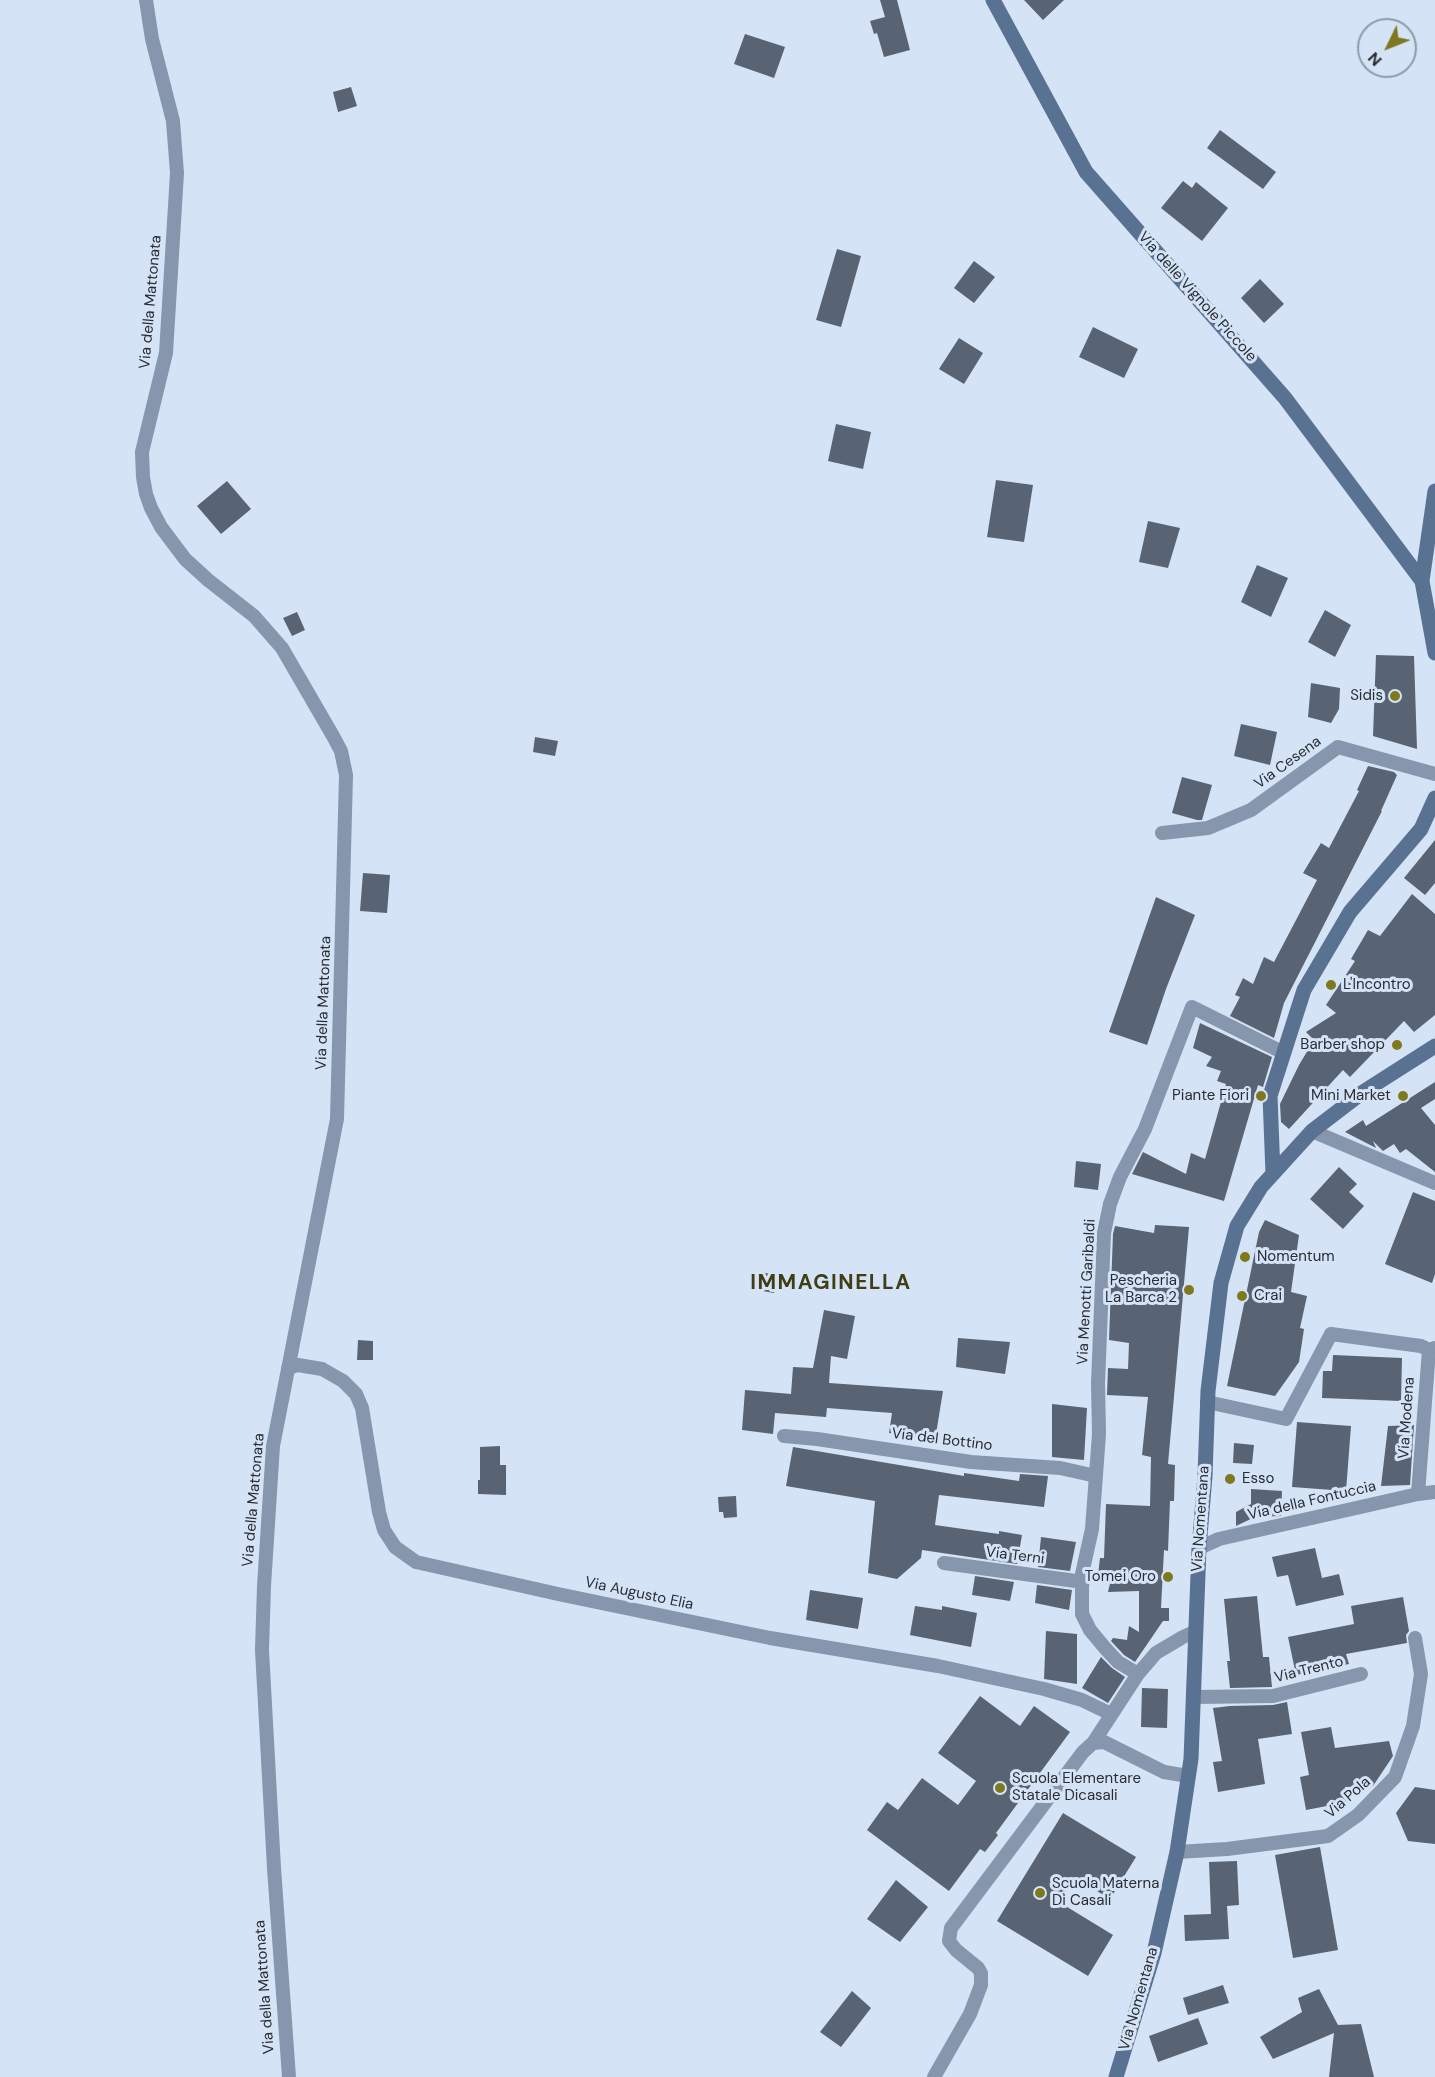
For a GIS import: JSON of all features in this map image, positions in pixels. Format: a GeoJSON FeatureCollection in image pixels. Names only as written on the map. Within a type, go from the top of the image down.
{"type":"FeatureCollection","features":[{"type":"Feature","properties":{"kind":"street","name":"Via della Mattonata"},"geometry":{"type":"LineString","coordinates":[[146,0],[152,39],[173,121],[177,173],[166,353],[142,452],[146,494],[162,527],[186,559],[208,580],[254,616],[282,648],[341,751],[346,775],[337,1119],[273,1446],[262,1650],[288,2077]]}},
{"type":"Feature","properties":{"kind":"street","name":"Via delle Vignole Piccole"},"geometry":{"type":"LineString","coordinates":[[993,0],[1078,161],[1086,172],[1277,389],[1422,581]]}},
{"type":"Feature","properties":{"kind":"street"},"geometry":{"type":"LineString","coordinates":[[1435,491],[1422,581],[1435,653]]}},
{"type":"Feature","properties":{"kind":"street","name":"Via Cesena"},"geometry":{"type":"LineString","coordinates":[[1162,833],[1208,828],[1251,810],[1338,747],[1435,774]]}},
{"type":"Feature","properties":{"kind":"street"},"geometry":{"type":"LineString","coordinates":[[1273,1174],[1270,1096],[1304,990],[1350,912],[1421,829],[1435,798]]}},
{"type":"Feature","properties":{"kind":"street","name":"Via Menotti Garibaldi"},"geometry":{"type":"LineString","coordinates":[[1138,1674],[1118,1662],[1090,1630],[1082,1614],[1083,1582],[1092,1529],[1099,1434],[1098,1383],[1104,1233],[1110,1204],[1120,1177],[1145,1129],[1192,1007],[1284,1053]]}},
{"type":"Feature","properties":{"kind":"street","name":"Via Nomentana"},"geometry":{"type":"LineString","coordinates":[[1116,2077],[1154,1953],[1177,1852],[1191,1760],[1207,1402],[1221,1283],[1237,1226],[1261,1187],[1312,1131],[1363,1092],[1435,1046]]}},
{"type":"Feature","properties":{"kind":"street"},"geometry":{"type":"LineString","coordinates":[[1312,1131],[1435,1183]]}},
{"type":"Feature","properties":{"kind":"street"},"geometry":{"type":"LineString","coordinates":[[1207,1402],[1286,1419],[1331,1334],[1432,1349]]}},
{"type":"Feature","properties":{"kind":"street","name":"Via Modena"},"geometry":{"type":"LineString","coordinates":[[1418,1494],[1432,1349]]}},
{"type":"Feature","properties":{"kind":"street","name":"Via Augusto Elia"},"geometry":{"type":"LineString","coordinates":[[288,1368],[306,1366],[322,1369],[344,1381],[356,1394],[362,1408],[384,1530],[395,1547],[416,1562],[770,1638],[938,1666],[1082,1700],[1111,1714]]}},
{"type":"Feature","properties":{"kind":"street","name":"Via del Bottino"},"geometry":{"type":"LineString","coordinates":[[784,1436],[971,1462],[1060,1468],[1096,1476]]}},
{"type":"Feature","properties":{"kind":"street","name":"Via della Fontuccia"},"geometry":{"type":"LineString","coordinates":[[1199,1548],[1219,1539],[1435,1492]]}},
{"type":"Feature","properties":{"kind":"street","name":"Via Terni"},"geometry":{"type":"LineString","coordinates":[[944,1563],[1083,1582]]}},
{"type":"Feature","properties":{"kind":"street"},"geometry":{"type":"LineString","coordinates":[[934,2077],[970,2014],[981,1985],[981,1973],[978,1968],[956,1950],[949,1941],[951,1928],[1083,1752],[1098,1742],[1111,1714],[1138,1674],[1156,1653],[1183,1636],[1196,1631]]}},
{"type":"Feature","properties":{"kind":"street","name":"Via Pola"},"geometry":{"type":"LineString","coordinates":[[1177,1852],[1227,1849],[1328,1836],[1358,1815],[1395,1777],[1413,1726],[1421,1674],[1415,1638]]}},
{"type":"Feature","properties":{"kind":"street","name":"Via Trento"},"geometry":{"type":"LineString","coordinates":[[1193,1697],[1273,1696],[1361,1674]]}},
{"type":"Feature","properties":{"kind":"street"},"geometry":{"type":"LineString","coordinates":[[1098,1742],[1164,1772],[1188,1776]]}},
{"type":"Feature","properties":{"kind":"street"},"geometry":{"type":"LineString","coordinates":[[1106,2077],[1127,2041]]}},
{"type":"Feature","properties":{"kind":"building"},"geometry":{"type":"Polygon","coordinates":[[[880,0],[897,0],[910,50],[884,57],[877,33],[874,34],[870,21],[885,17],[880,0]]]}},
{"type":"Feature","properties":{"kind":"building"},"geometry":{"type":"Polygon","coordinates":[[[1024,0],[1064,0],[1043,20],[1024,0]]]}},
{"type":"Feature","properties":{"kind":"building"},"geometry":{"type":"Polygon","coordinates":[[[745,34],[785,47],[774,78],[734,64],[745,34]]]}},
{"type":"Feature","properties":{"kind":"building"},"geometry":{"type":"Polygon","coordinates":[[[351,87],[357,106],[338,112],[333,92],[351,87]]]}},
{"type":"Feature","properties":{"kind":"building"},"geometry":{"type":"Polygon","coordinates":[[[1220,130],[1276,172],[1263,189],[1207,148],[1220,130]]]}},
{"type":"Feature","properties":{"kind":"building"},"geometry":{"type":"Polygon","coordinates":[[[1183,181],[1192,188],[1196,182],[1228,208],[1202,241],[1161,208],[1183,181]]]}},
{"type":"Feature","properties":{"kind":"building"},"geometry":{"type":"Polygon","coordinates":[[[837,249],[861,256],[841,327],[816,320],[837,249]]]}},
{"type":"Feature","properties":{"kind":"building"},"geometry":{"type":"Polygon","coordinates":[[[974,261],[995,277],[974,303],[954,288],[974,261]]]}},
{"type":"Feature","properties":{"kind":"building"},"geometry":{"type":"Polygon","coordinates":[[[1260,279],[1284,304],[1264,323],[1241,298],[1260,279]]]}},
{"type":"Feature","properties":{"kind":"building"},"geometry":{"type":"Polygon","coordinates":[[[1093,327],[1138,349],[1124,378],[1079,357],[1093,327]]]}},
{"type":"Feature","properties":{"kind":"building"},"geometry":{"type":"Polygon","coordinates":[[[959,338],[983,353],[964,384],[939,369],[959,338]]]}},
{"type":"Feature","properties":{"kind":"building"},"geometry":{"type":"Polygon","coordinates":[[[836,424],[871,432],[863,469],[828,461],[836,424]]]}},
{"type":"Feature","properties":{"kind":"building"},"geometry":{"type":"Polygon","coordinates":[[[996,480],[1033,485],[1024,542],[987,537],[996,480]]]}},
{"type":"Feature","properties":{"kind":"building"},"geometry":{"type":"Polygon","coordinates":[[[227,481],[251,509],[221,534],[197,506],[227,481]]]}},
{"type":"Feature","properties":{"kind":"building"},"geometry":{"type":"Polygon","coordinates":[[[1148,521],[1180,528],[1168,568],[1139,562],[1148,521]]]}},
{"type":"Feature","properties":{"kind":"building"},"geometry":{"type":"Polygon","coordinates":[[[1257,565],[1288,578],[1271,617],[1241,602],[1257,565]]]}},
{"type":"Feature","properties":{"kind":"building"},"geometry":{"type":"Polygon","coordinates":[[[1325,610],[1351,625],[1335,657],[1308,642],[1325,610]]]}},
{"type":"Feature","properties":{"kind":"building"},"geometry":{"type":"Polygon","coordinates":[[[297,612],[305,630],[292,636],[283,618],[297,612]]]}},
{"type":"Feature","properties":{"kind":"building","name":"Sidis"},"geometry":{"type":"Polygon","coordinates":[[[1376,655],[1414,656],[1417,749],[1373,736],[1376,655]]]}},
{"type":"Feature","properties":{"kind":"building"},"geometry":{"type":"Polygon","coordinates":[[[1311,683],[1340,688],[1339,709],[1331,723],[1308,717],[1311,683]]]}},
{"type":"Feature","properties":{"kind":"building"},"geometry":{"type":"Polygon","coordinates":[[[1241,724],[1277,732],[1270,765],[1234,756],[1241,724]]]}},
{"type":"Feature","properties":{"kind":"building"},"geometry":{"type":"Polygon","coordinates":[[[535,737],[558,741],[555,756],[533,752],[535,737]]]}},
{"type":"Feature","properties":{"kind":"building"},"geometry":{"type":"Polygon","coordinates":[[[1368,766],[1394,772],[1397,775],[1382,811],[1284,1003],[1274,1038],[1230,1016],[1240,997],[1235,995],[1243,978],[1253,984],[1264,957],[1274,962],[1317,880],[1303,873],[1321,843],[1329,848],[1359,791],[1357,790],[1368,766]]]}},
{"type":"Feature","properties":{"kind":"building"},"geometry":{"type":"Polygon","coordinates":[[[1182,777],[1212,785],[1202,820],[1172,813],[1182,777]]]}},
{"type":"Feature","properties":{"kind":"building"},"geometry":{"type":"Polygon","coordinates":[[[1435,840],[1435,883],[1425,895],[1404,878],[1435,840]]]}},
{"type":"Feature","properties":{"kind":"building"},"geometry":{"type":"Polygon","coordinates":[[[363,873],[390,875],[387,913],[360,911],[363,873]]]}},
{"type":"Feature","properties":{"kind":"building"},"geometry":{"type":"Polygon","coordinates":[[[1412,894],[1435,914],[1435,1015],[1414,1032],[1404,1021],[1350,1077],[1343,1070],[1289,1129],[1281,1122],[1280,1104],[1314,1040],[1306,1032],[1336,1013],[1326,1005],[1355,961],[1351,959],[1368,930],[1380,936],[1412,894]]]}},
{"type":"Feature","properties":{"kind":"building"},"geometry":{"type":"Polygon","coordinates":[[[1156,897],[1195,915],[1147,1045],[1109,1032],[1156,897]]]}},
{"type":"Feature","properties":{"kind":"building"},"geometry":{"type":"Polygon","coordinates":[[[1200,1023],[1272,1057],[1263,1087],[1258,1085],[1224,1201],[1132,1174],[1143,1152],[1186,1174],[1191,1153],[1205,1159],[1226,1084],[1217,1081],[1221,1071],[1206,1066],[1212,1057],[1193,1048],[1200,1023]]]}},
{"type":"Feature","properties":{"kind":"building"},"geometry":{"type":"Polygon","coordinates":[[[1435,1082],[1435,1099],[1421,1108],[1435,1125],[1435,1172],[1406,1149],[1400,1153],[1394,1144],[1383,1151],[1373,1141],[1376,1148],[1345,1132],[1363,1120],[1366,1126],[1435,1082]]]}},
{"type":"Feature","properties":{"kind":"building"},"geometry":{"type":"Polygon","coordinates":[[[1076,1161],[1101,1164],[1098,1190],[1074,1187],[1076,1161]]]}},
{"type":"Feature","properties":{"kind":"building"},"geometry":{"type":"Polygon","coordinates":[[[1339,1167],[1357,1184],[1349,1192],[1364,1206],[1343,1229],[1310,1199],[1339,1167]]]}},
{"type":"Feature","properties":{"kind":"building"},"geometry":{"type":"Polygon","coordinates":[[[1413,1192],[1435,1201],[1435,1274],[1432,1283],[1385,1264],[1413,1192]]]}},
{"type":"Feature","properties":{"kind":"building"},"geometry":{"type":"Polygon","coordinates":[[[1265,1220],[1299,1235],[1291,1292],[1307,1296],[1300,1328],[1304,1329],[1299,1362],[1275,1396],[1227,1386],[1259,1232],[1265,1220]]]}},
{"type":"Feature","properties":{"kind":"building"},"geometry":{"type":"Polygon","coordinates":[[[1155,1225],[1189,1227],[1168,1464],[1175,1465],[1174,1501],[1170,1501],[1168,1551],[1164,1550],[1161,1608],[1169,1608],[1169,1621],[1163,1621],[1135,1662],[1124,1655],[1111,1641],[1113,1638],[1127,1640],[1129,1626],[1139,1632],[1139,1591],[1108,1592],[1112,1575],[1098,1575],[1100,1558],[1104,1558],[1106,1504],[1150,1506],[1151,1457],[1142,1455],[1148,1397],[1107,1395],[1108,1368],[1128,1369],[1129,1343],[1109,1340],[1113,1234],[1115,1226],[1154,1233],[1155,1225]]]}},
{"type":"Feature","properties":{"kind":"building"},"geometry":{"type":"Polygon","coordinates":[[[760,1272],[777,1275],[774,1293],[757,1290],[760,1272]]]}},
{"type":"Feature","properties":{"kind":"building"},"geometry":{"type":"Polygon","coordinates":[[[824,1310],[855,1316],[847,1359],[831,1356],[829,1383],[943,1391],[935,1440],[889,1433],[892,1413],[827,1408],[826,1417],[775,1413],[773,1434],[742,1430],[745,1390],[791,1394],[793,1367],[813,1368],[824,1310]]]}},
{"type":"Feature","properties":{"kind":"building"},"geometry":{"type":"Polygon","coordinates":[[[958,1338],[1010,1342],[1005,1374],[956,1367],[958,1338]]]}},
{"type":"Feature","properties":{"kind":"building"},"geometry":{"type":"Polygon","coordinates":[[[358,1340],[373,1341],[373,1360],[357,1360],[358,1340]]]}},
{"type":"Feature","properties":{"kind":"building"},"geometry":{"type":"Polygon","coordinates":[[[1333,1355],[1402,1358],[1401,1401],[1322,1398],[1323,1371],[1332,1371],[1333,1355]]]}},
{"type":"Feature","properties":{"kind":"building"},"geometry":{"type":"Polygon","coordinates":[[[1052,1404],[1087,1408],[1084,1460],[1052,1457],[1052,1404]]]}},
{"type":"Feature","properties":{"kind":"building"},"geometry":{"type":"Polygon","coordinates":[[[1297,1422],[1351,1426],[1346,1491],[1292,1487],[1297,1422]]]}},
{"type":"Feature","properties":{"kind":"building"},"geometry":{"type":"Polygon","coordinates":[[[1414,1425],[1410,1485],[1381,1486],[1388,1426],[1414,1425]]]}},
{"type":"Feature","properties":{"kind":"building"},"geometry":{"type":"Polygon","coordinates":[[[1234,1443],[1254,1445],[1252,1464],[1233,1463],[1234,1443]]]}},
{"type":"Feature","properties":{"kind":"building"},"geometry":{"type":"Polygon","coordinates":[[[500,1446],[500,1465],[506,1465],[506,1495],[478,1494],[480,1447],[500,1446]]]}},
{"type":"Feature","properties":{"kind":"building"},"geometry":{"type":"Polygon","coordinates":[[[793,1447],[964,1476],[964,1473],[1019,1481],[1020,1474],[1048,1476],[1044,1507],[939,1495],[935,1525],[1022,1535],[1017,1564],[922,1550],[921,1558],[897,1579],[868,1573],[875,1501],[786,1486],[793,1447]]]}},
{"type":"Feature","properties":{"kind":"building"},"geometry":{"type":"Polygon","coordinates":[[[1251,1489],[1282,1491],[1281,1516],[1255,1517],[1236,1526],[1236,1512],[1251,1504],[1251,1489]]]}},
{"type":"Feature","properties":{"kind":"building"},"geometry":{"type":"Polygon","coordinates":[[[736,1496],[737,1517],[724,1518],[723,1512],[719,1512],[718,1497],[736,1496]]]}},
{"type":"Feature","properties":{"kind":"building"},"geometry":{"type":"Polygon","coordinates":[[[1041,1537],[1076,1542],[1070,1571],[1038,1567],[1041,1537]]]}},
{"type":"Feature","properties":{"kind":"building"},"geometry":{"type":"Polygon","coordinates":[[[1315,1548],[1322,1578],[1339,1574],[1344,1595],[1296,1606],[1288,1575],[1277,1577],[1272,1557],[1315,1548]]]}},
{"type":"Feature","properties":{"kind":"building"},"geometry":{"type":"Polygon","coordinates":[[[975,1576],[1014,1582],[1010,1601],[972,1595],[975,1576]]]}},
{"type":"Feature","properties":{"kind":"building"},"geometry":{"type":"Polygon","coordinates":[[[1037,1585],[1072,1590],[1069,1610],[1035,1603],[1037,1585]]]}},
{"type":"Feature","properties":{"kind":"building"},"geometry":{"type":"Polygon","coordinates":[[[810,1590],[863,1598],[858,1629],[806,1620],[810,1590]]]}},
{"type":"Feature","properties":{"kind":"building"},"geometry":{"type":"Polygon","coordinates":[[[1257,1596],[1263,1657],[1269,1657],[1272,1687],[1230,1688],[1227,1661],[1230,1661],[1224,1599],[1257,1596]]]}},
{"type":"Feature","properties":{"kind":"building"},"geometry":{"type":"Polygon","coordinates":[[[1403,1597],[1409,1631],[1406,1635],[1407,1643],[1346,1654],[1349,1664],[1296,1675],[1288,1637],[1354,1624],[1351,1606],[1403,1597]]]}},
{"type":"Feature","properties":{"kind":"building"},"geometry":{"type":"Polygon","coordinates":[[[915,1606],[942,1610],[942,1606],[977,1613],[971,1647],[910,1635],[915,1606]]]}},
{"type":"Feature","properties":{"kind":"building"},"geometry":{"type":"Polygon","coordinates":[[[1046,1631],[1077,1634],[1077,1684],[1044,1679],[1046,1631]]]}},
{"type":"Feature","properties":{"kind":"building"},"geometry":{"type":"Polygon","coordinates":[[[1101,1657],[1125,1677],[1108,1703],[1082,1688],[1101,1657]]]}},
{"type":"Feature","properties":{"kind":"building"},"geometry":{"type":"Polygon","coordinates":[[[1142,1688],[1168,1689],[1167,1728],[1141,1727],[1142,1688]]]}},
{"type":"Feature","properties":{"kind":"building","name":"Scuola Elementare Statale Dicasali"},"geometry":{"type":"Polygon","coordinates":[[[980,1696],[1020,1726],[1034,1706],[1070,1732],[996,1833],[998,1835],[985,1852],[980,1849],[949,1891],[867,1830],[887,1802],[898,1810],[922,1778],[958,1805],[976,1781],[938,1753],[980,1696]]]}},
{"type":"Feature","properties":{"kind":"building"},"geometry":{"type":"Polygon","coordinates":[[[1287,1702],[1292,1734],[1258,1739],[1265,1784],[1218,1792],[1213,1762],[1222,1761],[1213,1708],[1273,1705],[1287,1702]]]}},
{"type":"Feature","properties":{"kind":"building"},"geometry":{"type":"Polygon","coordinates":[[[1331,1727],[1335,1748],[1389,1741],[1393,1756],[1373,1786],[1345,1787],[1348,1802],[1306,1810],[1300,1777],[1309,1775],[1301,1732],[1331,1727]]]}},
{"type":"Feature","properties":{"kind":"building"},"geometry":{"type":"Polygon","coordinates":[[[1415,1787],[1435,1790],[1435,1844],[1408,1841],[1396,1813],[1415,1787]]]}},
{"type":"Feature","properties":{"kind":"building","name":"Scuola Materna Di Casali"},"geometry":{"type":"Polygon","coordinates":[[[1063,1813],[1136,1857],[1110,1899],[1074,1877],[1059,1902],[1113,1935],[1088,1976],[997,1921],[1063,1813]]]}},
{"type":"Feature","properties":{"kind":"building"},"geometry":{"type":"Polygon","coordinates":[[[1320,1847],[1338,1950],[1293,1958],[1275,1855],[1320,1847]]]}},
{"type":"Feature","properties":{"kind":"building"},"geometry":{"type":"Polygon","coordinates":[[[1237,1861],[1239,1905],[1227,1906],[1229,1939],[1185,1941],[1184,1915],[1211,1914],[1209,1862],[1237,1861]]]}},
{"type":"Feature","properties":{"kind":"building"},"geometry":{"type":"Polygon","coordinates":[[[896,1880],[928,1907],[900,1942],[867,1919],[896,1880]]]}},
{"type":"Feature","properties":{"kind":"building"},"geometry":{"type":"Polygon","coordinates":[[[1223,1985],[1229,2003],[1188,2015],[1183,1998],[1223,1985]]]}},
{"type":"Feature","properties":{"kind":"building"},"geometry":{"type":"Polygon","coordinates":[[[1319,1989],[1338,2025],[1361,2024],[1374,2077],[1329,2077],[1334,2033],[1273,2059],[1260,2037],[1302,2012],[1298,1998],[1319,1989]]]}},
{"type":"Feature","properties":{"kind":"building"},"geometry":{"type":"Polygon","coordinates":[[[852,1991],[871,2008],[841,2047],[820,2032],[852,1991]]]}},
{"type":"Feature","properties":{"kind":"building"},"geometry":{"type":"Polygon","coordinates":[[[1198,2018],[1208,2044],[1158,2062],[1149,2036],[1198,2018]]]}},
{"type":"Feature","properties":{"kind":"place","name":"Sidis"},"geometry":{"type":"Point","coordinates":[1395,696]}},
{"type":"Feature","properties":{"kind":"place","name":"L'Incontro"},"geometry":{"type":"Point","coordinates":[1331,985]}},
{"type":"Feature","properties":{"kind":"place","name":"Barber shop"},"geometry":{"type":"Point","coordinates":[1397,1045]}},
{"type":"Feature","properties":{"kind":"place","name":"Piante Fiori"},"geometry":{"type":"Point","coordinates":[1261,1096]}},
{"type":"Feature","properties":{"kind":"place","name":"Mini Market"},"geometry":{"type":"Point","coordinates":[1403,1096]}},
{"type":"Feature","properties":{"kind":"place","name":"Nomentum"},"geometry":{"type":"Point","coordinates":[1245,1257]}},
{"type":"Feature","properties":{"kind":"place","name":"Pescheria La Barca 2"},"geometry":{"type":"Point","coordinates":[1189,1290]}},
{"type":"Feature","properties":{"kind":"place","name":"Crai"},"geometry":{"type":"Point","coordinates":[1242,1296]}},
{"type":"Feature","properties":{"kind":"place","name":"Esso"},"geometry":{"type":"Point","coordinates":[1230,1479]}},
{"type":"Feature","properties":{"kind":"place","name":"Tomei Oro"},"geometry":{"type":"Point","coordinates":[1168,1577]}},
{"type":"Feature","properties":{"kind":"place","name":"Scuola Elementare Statale Dicasali"},"geometry":{"type":"Point","coordinates":[1000,1788]}},
{"type":"Feature","properties":{"kind":"place","name":"Scuola Materna Di Casali"},"geometry":{"type":"Point","coordinates":[1040,1893]}},
{"type":"Feature","properties":{"kind":"district","name":"IMMAGINELLA"},"geometry":{"type":"Point","coordinates":[831,1283]}}]}
